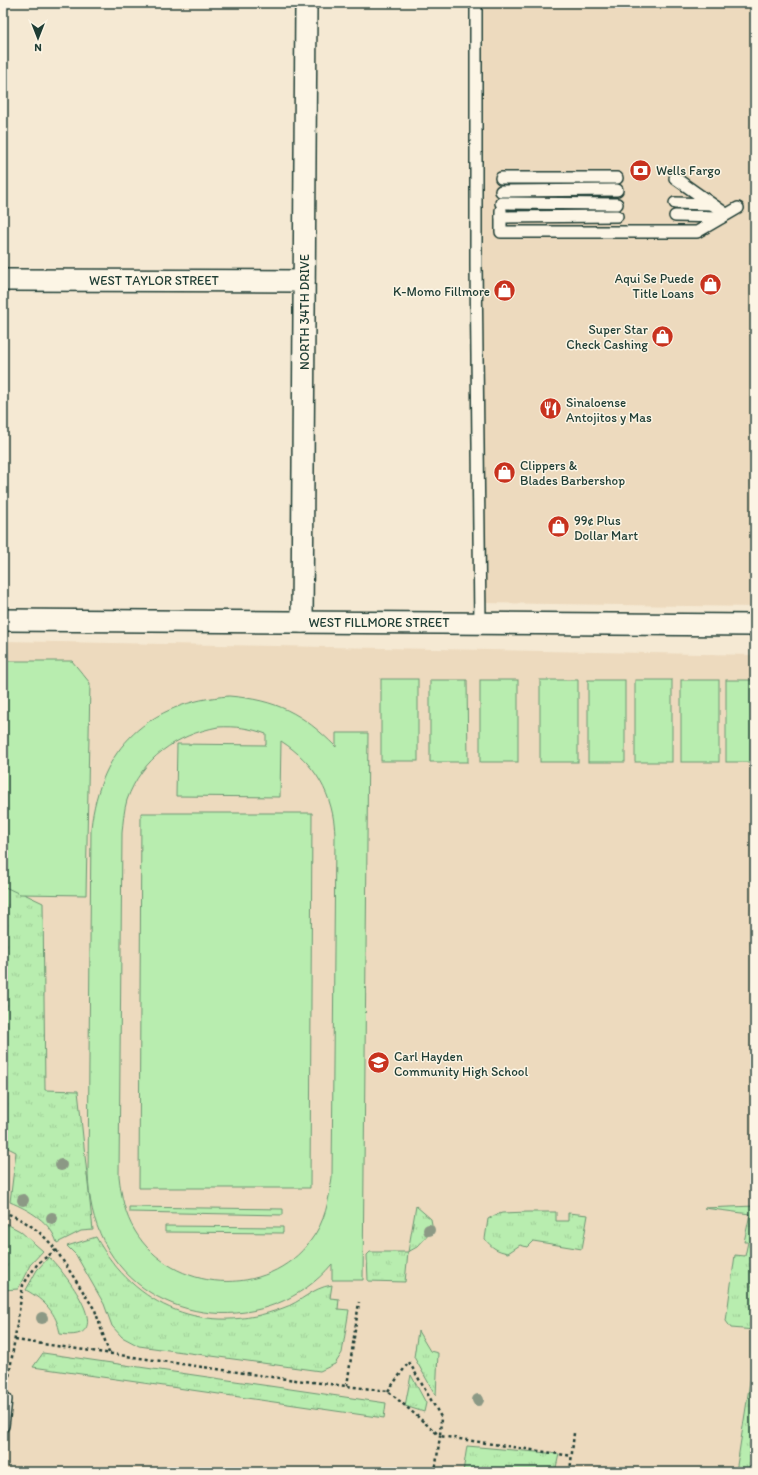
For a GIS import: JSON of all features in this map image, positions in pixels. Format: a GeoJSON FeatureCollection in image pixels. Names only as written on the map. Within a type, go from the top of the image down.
{"type":"FeatureCollection","features":[{"type":"Feature","properties":{"kind":"street","name":"NORTH 34TH DRIVE"},"geometry":{"type":"LineString","coordinates":[[302,622],[306,3]]}},
{"type":"Feature","properties":{"kind":"street","name":"WEST TAYLOR STREET"},"geometry":{"type":"LineString","coordinates":[[3,280],[304,281]]}},
{"type":"Feature","properties":{"kind":"street","name":"WEST FILLMORE STREET"},"geometry":{"type":"LineString","coordinates":[[3,620],[755,625]]}},
{"type":"Feature","properties":{"kind":"lane"},"geometry":{"type":"LineString","coordinates":[[476,3],[476,266],[480,622]]}},
{"type":"Feature","properties":{"kind":"lane"},"geometry":{"type":"LineString","coordinates":[[501,178],[617,178]]}},
{"type":"Feature","properties":{"kind":"lane"},"geometry":{"type":"LineString","coordinates":[[675,178],[724,216]]}},
{"type":"Feature","properties":{"kind":"lane"},"geometry":{"type":"LineString","coordinates":[[501,191],[617,190]]}},
{"type":"Feature","properties":{"kind":"lane"},"geometry":{"type":"LineString","coordinates":[[675,190],[693,191]]}},
{"type":"Feature","properties":{"kind":"lane"},"geometry":{"type":"LineString","coordinates":[[675,203],[710,204]]}},
{"type":"Feature","properties":{"kind":"lane"},"geometry":{"type":"LineString","coordinates":[[501,210],[617,204]]}},
{"type":"Feature","properties":{"kind":"lane"},"geometry":{"type":"LineString","coordinates":[[501,210],[501,232],[697,232],[738,208]]}},
{"type":"Feature","properties":{"kind":"lane"},"geometry":{"type":"LineString","coordinates":[[501,210],[617,216]]}},
{"type":"Feature","properties":{"kind":"lane"},"geometry":{"type":"LineString","coordinates":[[675,216],[724,216]]}},
{"type":"Feature","properties":{"kind":"lane"},"geometry":{"type":"LineString","coordinates":[[3,1426],[6,1399]]}},
{"type":"Feature","properties":{"kind":"path"},"geometry":{"type":"LineString","coordinates":[[3,1212],[16,1216],[45,1236],[56,1250],[95,1310],[109,1352]]}},
{"type":"Feature","properties":{"kind":"path"},"geometry":{"type":"LineString","coordinates":[[6,1399],[24,1285],[38,1263],[56,1250]]}},
{"type":"Feature","properties":{"kind":"path"},"geometry":{"type":"LineString","coordinates":[[347,1386],[359,1302]]}},
{"type":"Feature","properties":{"kind":"path"},"geometry":{"type":"LineString","coordinates":[[15,1340],[388,1391],[440,1436],[572,1456]]}},
{"type":"Feature","properties":{"kind":"path"},"geometry":{"type":"LineString","coordinates":[[388,1391],[409,1362],[441,1417],[435,1472]]}},
{"type":"Feature","properties":{"kind":"path"},"geometry":{"type":"LineString","coordinates":[[570,1472],[574,1433]]}},
{"type":"Feature","properties":{"kind":"shaded area"},"geometry":{"type":"Polygon","coordinates":[[[483,3],[755,3],[755,607],[481,603],[483,3]]]}},
{"type":"Feature","properties":{"kind":"shaded area","name":"Carl Hayden Community High School"},"geometry":{"type":"Polygon","coordinates":[[[3,641],[755,655],[755,1472],[3,1472],[3,641]]]}},
{"type":"Feature","properties":{"kind":"green space"},"geometry":{"type":"Polygon","coordinates":[[[3,661],[72,661],[90,683],[86,895],[20,894],[3,886],[3,661]]]}},
{"type":"Feature","properties":{"kind":"green space"},"geometry":{"type":"Polygon","coordinates":[[[381,679],[418,679],[418,761],[381,761],[381,679]]]}},
{"type":"Feature","properties":{"kind":"green space"},"geometry":{"type":"Polygon","coordinates":[[[430,680],[467,680],[468,762],[430,762],[430,680]]]}},
{"type":"Feature","properties":{"kind":"green space"},"geometry":{"type":"Polygon","coordinates":[[[480,680],[518,680],[518,762],[480,762],[480,680]]]}},
{"type":"Feature","properties":{"kind":"green space"},"geometry":{"type":"Polygon","coordinates":[[[540,680],[578,680],[578,762],[540,762],[540,680]]]}},
{"type":"Feature","properties":{"kind":"green space"},"geometry":{"type":"Polygon","coordinates":[[[588,680],[625,680],[625,762],[588,762],[588,680]]]}},
{"type":"Feature","properties":{"kind":"green space"},"geometry":{"type":"Polygon","coordinates":[[[635,680],[672,680],[672,762],[635,762],[635,680]]]}},
{"type":"Feature","properties":{"kind":"green space"},"geometry":{"type":"Polygon","coordinates":[[[681,680],[719,680],[719,762],[681,762],[681,680]]]}},
{"type":"Feature","properties":{"kind":"green space"},"geometry":{"type":"Polygon","coordinates":[[[726,680],[755,680],[755,762],[726,762],[726,680]]]}},
{"type":"Feature","properties":{"kind":"green space"},"geometry":{"type":"Polygon","coordinates":[[[229,696],[246,698],[275,705],[288,710],[312,725],[336,747],[336,733],[368,733],[363,1280],[332,1280],[332,1264],[307,1288],[277,1304],[245,1312],[212,1313],[180,1306],[150,1292],[124,1271],[100,1234],[94,1217],[88,1175],[91,828],[96,799],[105,774],[118,752],[133,734],[153,719],[175,708],[200,700],[229,696]],[[218,727],[188,736],[162,751],[151,761],[133,785],[126,804],[122,833],[119,1176],[122,1198],[126,1212],[135,1231],[151,1252],[172,1267],[196,1277],[221,1281],[246,1280],[271,1273],[293,1259],[316,1233],[320,1226],[328,1202],[332,1177],[335,836],[331,807],[320,781],[304,759],[281,741],[280,797],[176,796],[177,744],[266,745],[266,734],[236,727],[218,727]]]}},
{"type":"Feature","properties":{"kind":"green space"},"geometry":{"type":"Polygon","coordinates":[[[141,813],[312,813],[310,1188],[139,1188],[141,813]]]}},
{"type":"Feature","properties":{"kind":"green space"},"geometry":{"type":"Polygon","coordinates":[[[3,884],[43,903],[45,1090],[78,1091],[93,1230],[81,1231],[57,1243],[50,1229],[45,1223],[32,1213],[10,1202],[16,1152],[6,1147],[6,1132],[3,1131],[3,884]]]}},
{"type":"Feature","properties":{"kind":"green space"},"geometry":{"type":"Polygon","coordinates":[[[416,1206],[431,1219],[433,1230],[417,1247],[408,1252],[416,1206]]]}},
{"type":"Feature","properties":{"kind":"green space"},"geometry":{"type":"Polygon","coordinates":[[[755,1206],[755,1330],[731,1328],[726,1321],[735,1255],[745,1256],[748,1242],[744,1242],[750,1214],[704,1208],[755,1206]]]}},
{"type":"Feature","properties":{"kind":"green space"},"geometry":{"type":"Polygon","coordinates":[[[129,1207],[283,1209],[283,1215],[129,1212],[129,1207]]]}},
{"type":"Feature","properties":{"kind":"green space"},"geometry":{"type":"Polygon","coordinates":[[[556,1212],[556,1221],[568,1221],[568,1213],[588,1215],[582,1249],[533,1241],[527,1247],[520,1245],[508,1253],[495,1249],[485,1239],[488,1219],[502,1213],[556,1212]]]}},
{"type":"Feature","properties":{"kind":"green space"},"geometry":{"type":"Polygon","coordinates":[[[5,1223],[20,1231],[43,1251],[30,1265],[18,1289],[3,1290],[3,1234],[5,1223]]]}},
{"type":"Feature","properties":{"kind":"green space"},"geometry":{"type":"Polygon","coordinates":[[[165,1226],[283,1227],[283,1233],[165,1232],[165,1226]]]}},
{"type":"Feature","properties":{"kind":"green space"},"geometry":{"type":"Polygon","coordinates":[[[96,1237],[112,1262],[131,1282],[152,1298],[175,1310],[200,1317],[227,1319],[254,1316],[283,1308],[318,1289],[332,1285],[330,1298],[339,1299],[338,1309],[349,1310],[342,1353],[335,1364],[320,1371],[139,1346],[122,1337],[112,1326],[104,1304],[76,1255],[67,1246],[96,1237]]]}},
{"type":"Feature","properties":{"kind":"green space"},"geometry":{"type":"Polygon","coordinates":[[[370,1252],[408,1252],[405,1282],[368,1281],[367,1255],[370,1252]]]}},
{"type":"Feature","properties":{"kind":"green space"},"geometry":{"type":"Polygon","coordinates":[[[49,1257],[76,1291],[83,1305],[87,1318],[86,1328],[77,1334],[60,1334],[53,1313],[44,1303],[26,1290],[37,1270],[49,1257]]]}},
{"type":"Feature","properties":{"kind":"green space"},"geometry":{"type":"Polygon","coordinates":[[[418,1331],[430,1351],[438,1353],[436,1396],[414,1357],[418,1331]]]}},
{"type":"Feature","properties":{"kind":"green space"},"geometry":{"type":"Polygon","coordinates":[[[755,1349],[755,1472],[736,1472],[755,1349]]]}},
{"type":"Feature","properties":{"kind":"green space"},"geometry":{"type":"Polygon","coordinates":[[[43,1353],[386,1403],[384,1418],[33,1367],[43,1353]]]}},
{"type":"Feature","properties":{"kind":"green space"},"geometry":{"type":"Polygon","coordinates":[[[411,1375],[426,1403],[424,1412],[405,1406],[411,1375]]]}},
{"type":"Feature","properties":{"kind":"green space"},"geometry":{"type":"Polygon","coordinates":[[[467,1446],[559,1454],[555,1472],[463,1472],[467,1446]]]}},
{"type":"Feature","properties":{"kind":"place","name":"Wells Fargo"},"geometry":{"type":"Point","coordinates":[640,170]}},
{"type":"Feature","properties":{"kind":"place","name":"Aqui Se Puede Title Loans"},"geometry":{"type":"Point","coordinates":[710,285]}},
{"type":"Feature","properties":{"kind":"place","name":"K-Momo Fillmore"},"geometry":{"type":"Point","coordinates":[505,291]}},
{"type":"Feature","properties":{"kind":"place","name":"Super Star Check Cashing"},"geometry":{"type":"Point","coordinates":[663,336]}},
{"type":"Feature","properties":{"kind":"place","name":"Sinaloense Antojitos y Mas"},"geometry":{"type":"Point","coordinates":[551,409]}},
{"type":"Feature","properties":{"kind":"place","name":"Clippers & Blades Barbershop"},"geometry":{"type":"Point","coordinates":[504,472]}},
{"type":"Feature","properties":{"kind":"place","name":"99¢ Plus Dollar Mart"},"geometry":{"type":"Point","coordinates":[559,527]}},
{"type":"Feature","properties":{"kind":"place","name":"Carl Hayden Community High School"},"geometry":{"type":"Point","coordinates":[379,1063]}}]}
